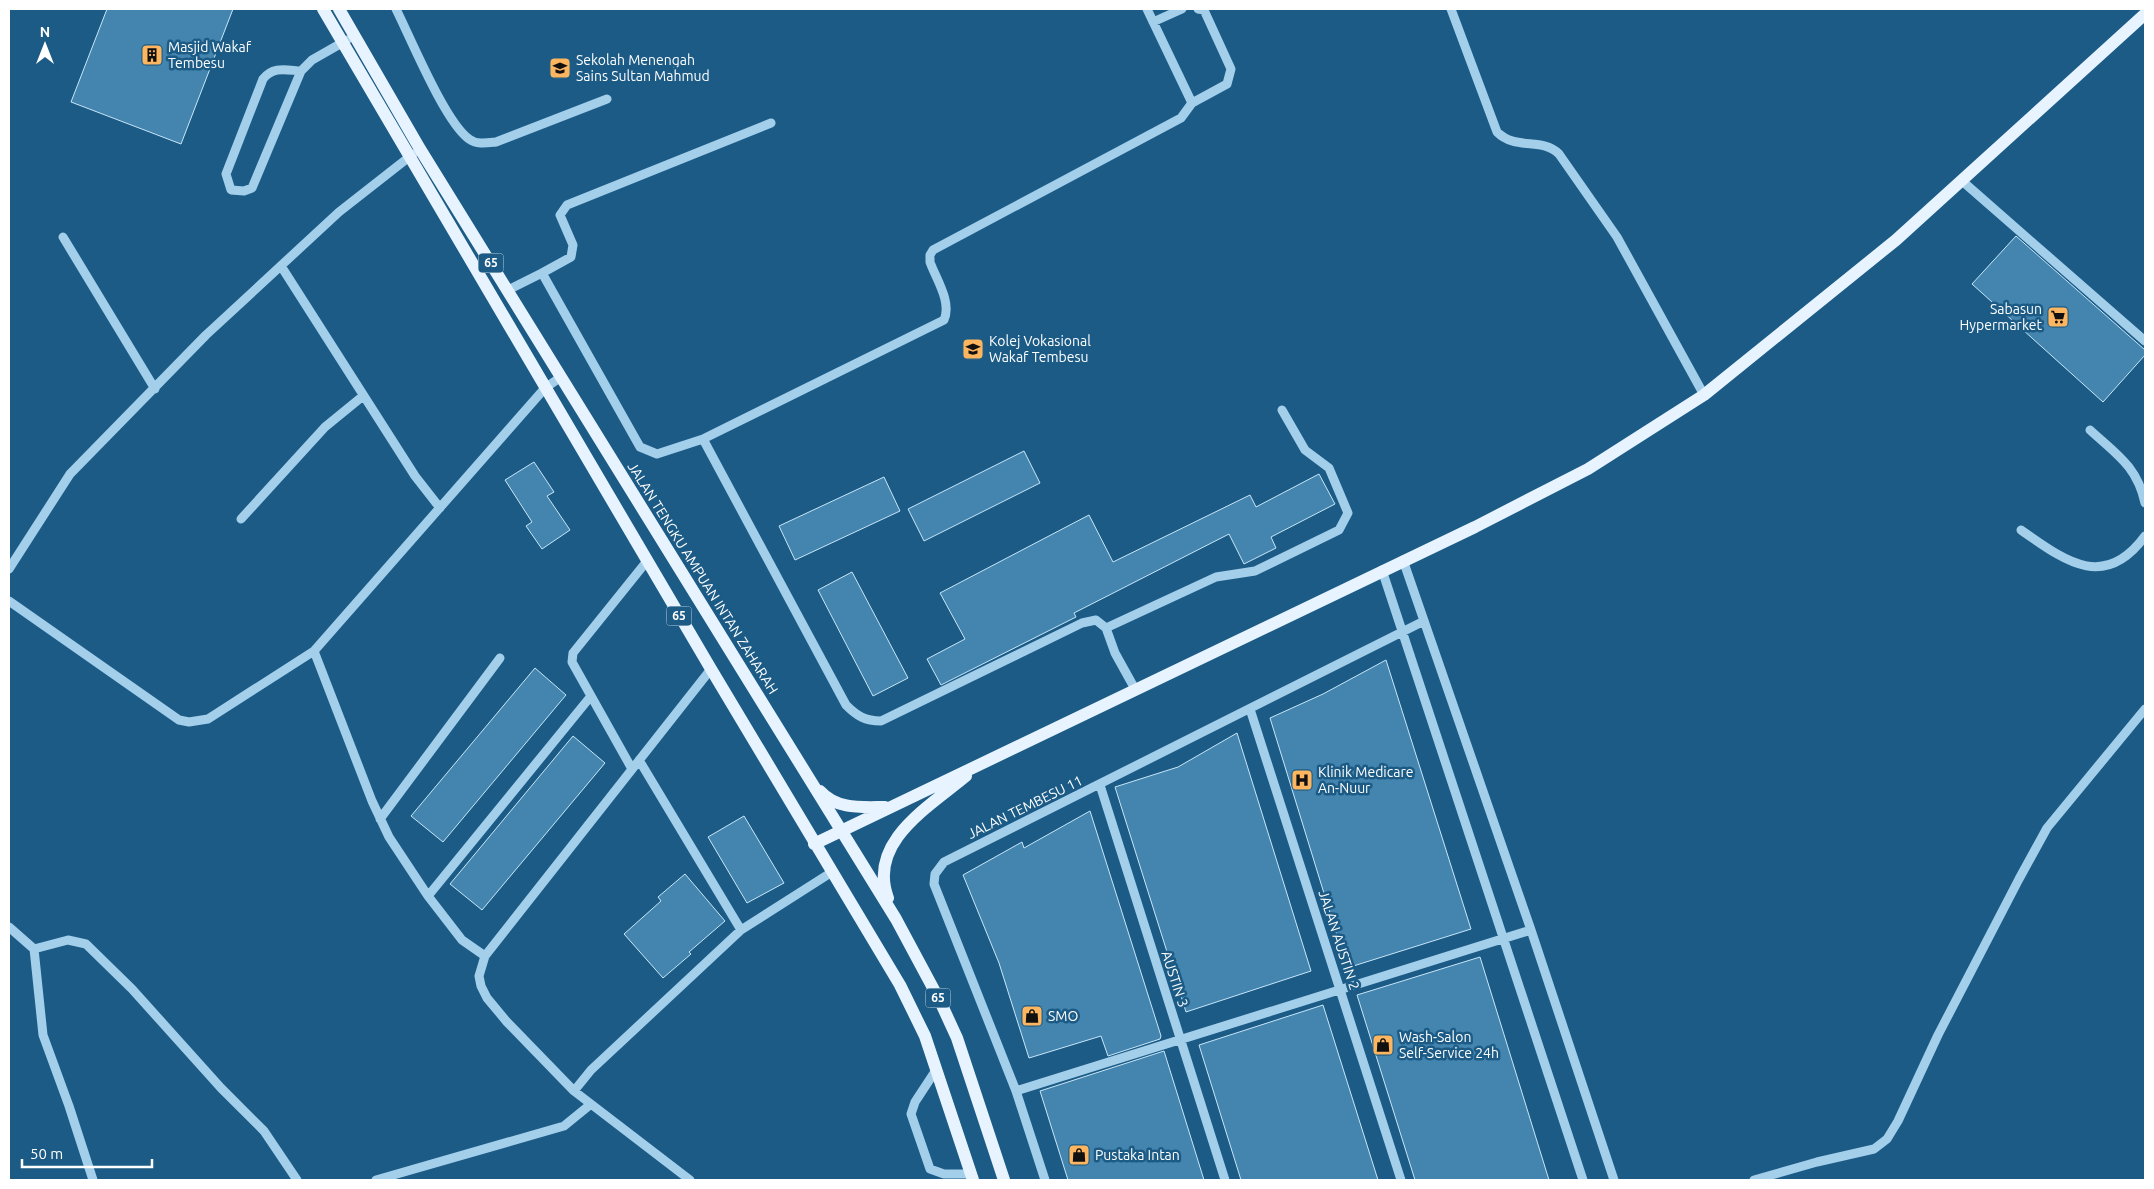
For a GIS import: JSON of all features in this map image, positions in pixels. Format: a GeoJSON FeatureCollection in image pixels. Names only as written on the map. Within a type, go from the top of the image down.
{"type":"FeatureCollection","features":[{"type":"Feature","properties":{"kind":"main road","name":"JALAN TENGKU AMPUAN INTAN ZAHARAH"},"geometry":{"type":"LineString","coordinates":[[323,9],[342,43],[508,290],[896,919],[957,1038],[1004,1180]]}},
{"type":"Feature","properties":{"kind":"main road","name":"JALAN TENGKU AMPUAN INTAN ZAHARAH"},"geometry":{"type":"LineString","coordinates":[[338,9],[415,153],[546,388],[814,844],[900,984],[926,1036],[972,1177]]}},
{"type":"Feature","properties":{"kind":"main road"},"geometry":{"type":"LineString","coordinates":[[814,844],[1475,527],[1588,469],[1704,395],[1896,240],[2145,14]]}},
{"type":"Feature","properties":{"kind":"main road"},"geometry":{"type":"LineString","coordinates":[[896,919],[884,888],[883,868],[892,843],[901,831],[981,763]]}},
{"type":"Feature","properties":{"kind":"main road"},"geometry":{"type":"LineString","coordinates":[[810,780],[828,800],[845,806],[890,807]]}},
{"type":"Feature","properties":{"kind":"street"},"geometry":{"type":"LineString","coordinates":[[396,9],[452,122],[470,140],[480,143],[496,142],[607,99]]}},
{"type":"Feature","properties":{"kind":"street"},"geometry":{"type":"LineString","coordinates":[[1147,9],[1192,103]]}},
{"type":"Feature","properties":{"kind":"street"},"geometry":{"type":"LineString","coordinates":[[1153,22],[1182,9]]}},
{"type":"Feature","properties":{"kind":"street"},"geometry":{"type":"LineString","coordinates":[[542,273],[640,447],[657,454],[704,439],[944,320],[947,313],[946,304],[930,262],[930,255],[933,250],[1181,118],[1192,103],[1227,84],[1231,69],[1204,10],[1198,9]]}},
{"type":"Feature","properties":{"kind":"street"},"geometry":{"type":"LineString","coordinates":[[1451,9],[1497,132],[1515,143],[1551,147],[1559,154],[1617,236],[1704,395]]}},
{"type":"Feature","properties":{"kind":"street"},"geometry":{"type":"LineString","coordinates":[[301,71],[278,69],[268,72],[263,79],[226,174],[231,190],[244,191],[252,188],[301,71],[312,60],[354,36]]}},
{"type":"Feature","properties":{"kind":"street"},"geometry":{"type":"LineString","coordinates":[[508,290],[571,257],[573,244],[560,215],[567,205],[771,123]]}},
{"type":"Feature","properties":{"kind":"street"},"geometry":{"type":"LineString","coordinates":[[9,568],[70,474],[206,335],[339,212],[415,153]]}},
{"type":"Feature","properties":{"kind":"street"},"geometry":{"type":"LineString","coordinates":[[1961,180],[2145,341]]}},
{"type":"Feature","properties":{"kind":"street"},"geometry":{"type":"LineString","coordinates":[[63,237],[155,389]]}},
{"type":"Feature","properties":{"kind":"street"},"geometry":{"type":"LineString","coordinates":[[281,266],[415,476],[440,508]]}},
{"type":"Feature","properties":{"kind":"street"},"geometry":{"type":"LineString","coordinates":[[9,601],[170,714],[189,722],[208,719],[314,651],[546,388],[561,377]]}},
{"type":"Feature","properties":{"kind":"street"},"geometry":{"type":"LineString","coordinates":[[241,519],[325,427],[363,396]]}},
{"type":"Feature","properties":{"kind":"street"},"geometry":{"type":"LineString","coordinates":[[1106,628],[1216,577],[1255,571],[1340,530],[1348,513],[1329,468],[1305,450],[1282,410]]}},
{"type":"Feature","properties":{"kind":"street"},"geometry":{"type":"LineString","coordinates":[[2090,430],[2131,467],[2145,503]]}},
{"type":"Feature","properties":{"kind":"street"},"geometry":{"type":"LineString","coordinates":[[704,439],[846,704],[857,716],[872,721],[881,721],[1082,623],[1096,620],[1106,628],[1115,653],[1135,689]]}},
{"type":"Feature","properties":{"kind":"street"},"geometry":{"type":"LineString","coordinates":[[2020,530],[2064,560],[2089,568],[2116,563],[2136,549],[2145,536]]}},
{"type":"Feature","properties":{"kind":"street"},"geometry":{"type":"LineString","coordinates":[[1403,560],[1531,930],[1612,1180]]}},
{"type":"Feature","properties":{"kind":"street"},"geometry":{"type":"LineString","coordinates":[[632,769],[572,662],[573,653],[647,561]]}},
{"type":"Feature","properties":{"kind":"street"},"geometry":{"type":"LineString","coordinates":[[1382,570],[1584,1180]]}},
{"type":"Feature","properties":{"kind":"street","name":"JALAN TEMBESU 11"},"geometry":{"type":"LineString","coordinates":[[1045,1180],[1016,1091],[934,884],[935,874],[944,862],[1424,621]]}},
{"type":"Feature","properties":{"kind":"street"},"geometry":{"type":"LineString","coordinates":[[314,651],[380,819],[389,837],[428,896],[462,940],[484,956]]}},
{"type":"Feature","properties":{"kind":"street"},"geometry":{"type":"LineString","coordinates":[[380,819],[500,658]]}},
{"type":"Feature","properties":{"kind":"street"},"geometry":{"type":"LineString","coordinates":[[690,1180],[574,1091],[507,1022],[487,998],[479,976],[484,956],[711,669]]}},
{"type":"Feature","properties":{"kind":"street"},"geometry":{"type":"LineString","coordinates":[[428,896],[591,696]]}},
{"type":"Feature","properties":{"kind":"street","name":"JALAN AUSTIN 2"},"geometry":{"type":"LineString","coordinates":[[1250,709],[1401,1180]]}},
{"type":"Feature","properties":{"kind":"street"},"geometry":{"type":"LineString","coordinates":[[1754,1180],[1783,1176],[1874,1149],[1887,1139],[1898,1121],[1938,1035],[2018,879],[2047,828],[2145,709]]}},
{"type":"Feature","properties":{"kind":"street"},"geometry":{"type":"LineString","coordinates":[[639,760],[741,930]]}},
{"type":"Feature","properties":{"kind":"street","name":"AUSTIN 3"},"geometry":{"type":"LineString","coordinates":[[1100,785],[1225,1180]]}},
{"type":"Feature","properties":{"kind":"street"},"geometry":{"type":"LineString","coordinates":[[574,1091],[591,1070],[741,930],[832,872]]}},
{"type":"Feature","properties":{"kind":"street"},"geometry":{"type":"LineString","coordinates":[[9,927],[34,949],[43,1035],[70,1106],[93,1180]]}},
{"type":"Feature","properties":{"kind":"street"},"geometry":{"type":"LineString","coordinates":[[1016,1091],[1531,930]]}},
{"type":"Feature","properties":{"kind":"street"},"geometry":{"type":"LineString","coordinates":[[34,949],[68,940],[86,944],[132,989],[221,1088],[264,1131],[297,1180]]}},
{"type":"Feature","properties":{"kind":"street"},"geometry":{"type":"LineString","coordinates":[[936,1070],[915,1102],[910,1114],[930,1169],[944,1174],[972,1177]]}},
{"type":"Feature","properties":{"kind":"street"},"geometry":{"type":"LineString","coordinates":[[376,1180],[564,1126],[590,1104]]}},
{"type":"Feature","properties":{"kind":"building","name":"Masjid Wakaf Tembesu"},"geometry":{"type":"Polygon","coordinates":[[[107,9],[233,9],[181,144],[71,102],[107,9]]]}},
{"type":"Feature","properties":{"kind":"building","name":"Sabasun Hypermarket"},"geometry":{"type":"Polygon","coordinates":[[[2016,236],[2145,350],[2145,355],[2103,402],[1972,284],[2016,236]]]}},
{"type":"Feature","properties":{"kind":"building"},"geometry":{"type":"Polygon","coordinates":[[[1024,451],[1040,483],[924,541],[908,509],[1024,451]]]}},
{"type":"Feature","properties":{"kind":"building"},"geometry":{"type":"Polygon","coordinates":[[[534,462],[554,492],[547,496],[570,530],[542,549],[526,526],[532,522],[505,480],[534,462]]]}},
{"type":"Feature","properties":{"kind":"building"},"geometry":{"type":"Polygon","coordinates":[[[1319,474],[1335,504],[1271,537],[1276,548],[1244,564],[1229,534],[1074,613],[1076,617],[941,685],[927,659],[965,639],[940,593],[1089,515],[1113,562],[1250,495],[1256,507],[1319,474]]]}},
{"type":"Feature","properties":{"kind":"building"},"geometry":{"type":"Polygon","coordinates":[[[884,477],[900,511],[795,560],[779,526],[884,477]]]}},
{"type":"Feature","properties":{"kind":"building"},"geometry":{"type":"Polygon","coordinates":[[[852,572],[908,678],[873,696],[818,590],[852,572]]]}},
{"type":"Feature","properties":{"kind":"building"},"geometry":{"type":"Polygon","coordinates":[[[1386,660],[1471,929],[1347,968],[1270,718],[1323,694],[1386,660]]]}},
{"type":"Feature","properties":{"kind":"building"},"geometry":{"type":"Polygon","coordinates":[[[535,668],[566,695],[443,842],[411,816],[535,668]]]}},
{"type":"Feature","properties":{"kind":"building"},"geometry":{"type":"Polygon","coordinates":[[[1237,733],[1311,971],[1186,1012],[1115,787],[1178,767],[1237,733]]]}},
{"type":"Feature","properties":{"kind":"building"},"geometry":{"type":"Polygon","coordinates":[[[573,736],[605,763],[482,910],[450,884],[573,736]]]}},
{"type":"Feature","properties":{"kind":"building"},"geometry":{"type":"Polygon","coordinates":[[[1090,811],[1161,1036],[1160,1039],[1108,1056],[1101,1036],[1029,1058],[999,963],[963,875],[1022,842],[1024,848],[1090,811]]]}},
{"type":"Feature","properties":{"kind":"building"},"geometry":{"type":"Polygon","coordinates":[[[744,816],[784,883],[747,903],[708,837],[744,816]]]}},
{"type":"Feature","properties":{"kind":"building"},"geometry":{"type":"Polygon","coordinates":[[[685,874],[725,921],[689,952],[691,954],[663,978],[624,934],[661,901],[658,897],[685,874]]]}},
{"type":"Feature","properties":{"kind":"building"},"geometry":{"type":"Polygon","coordinates":[[[1480,957],[1549,1180],[1415,1180],[1357,995],[1480,957]]]}},
{"type":"Feature","properties":{"kind":"building"},"geometry":{"type":"Polygon","coordinates":[[[1323,1005],[1378,1180],[1241,1180],[1199,1045],[1323,1005]]]}},
{"type":"Feature","properties":{"kind":"building"},"geometry":{"type":"Polygon","coordinates":[[[1164,1051],[1204,1180],[1068,1180],[1040,1091],[1164,1051]]]}},
{"type":"Feature","properties":{"kind":"place","name":"Masjid Wakaf Tembesu"},"geometry":{"type":"Point","coordinates":[152,55]}},
{"type":"Feature","properties":{"kind":"place","name":"Sekolah Menengah Sains Sultan Mahmud"},"geometry":{"type":"Point","coordinates":[560,68]}},
{"type":"Feature","properties":{"kind":"place","name":"Sabasun Hypermarket"},"geometry":{"type":"Point","coordinates":[2058,317]}},
{"type":"Feature","properties":{"kind":"place","name":"Kolej Vokasional Wakaf Tembesu"},"geometry":{"type":"Point","coordinates":[973,349]}},
{"type":"Feature","properties":{"kind":"place","name":"Klinik Medicare An-Nuur"},"geometry":{"type":"Point","coordinates":[1302,780]}},
{"type":"Feature","properties":{"kind":"place","name":"SMO"},"geometry":{"type":"Point","coordinates":[1032,1016]}},
{"type":"Feature","properties":{"kind":"place","name":"Wash-Salon Self-Service 24h"},"geometry":{"type":"Point","coordinates":[1383,1045]}},
{"type":"Feature","properties":{"kind":"place","name":"Pustaka Intan"},"geometry":{"type":"Point","coordinates":[1079,1155]}}]}
